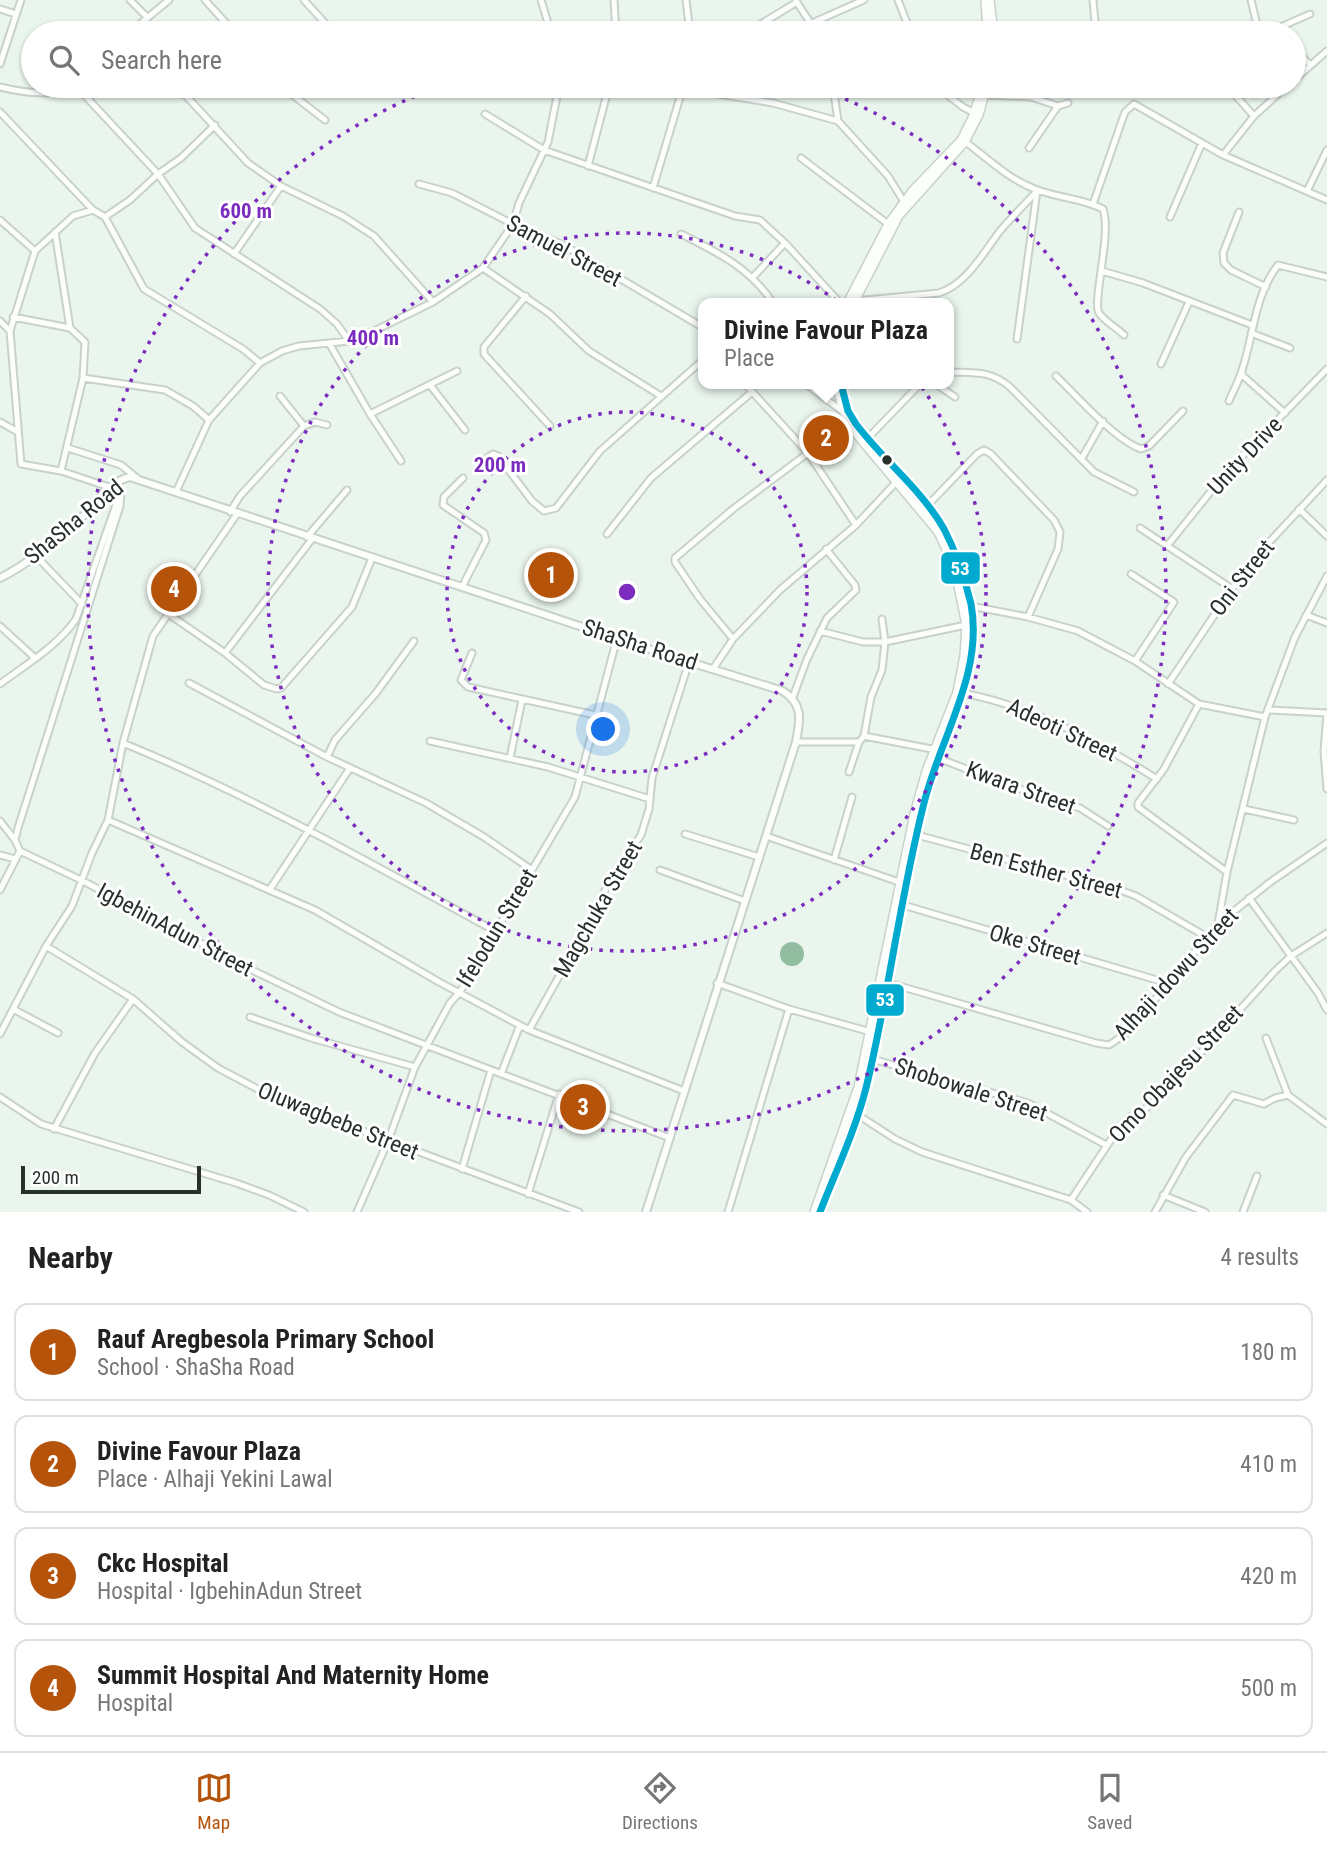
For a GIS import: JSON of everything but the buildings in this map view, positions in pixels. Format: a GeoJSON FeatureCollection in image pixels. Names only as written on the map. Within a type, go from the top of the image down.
{"type":"FeatureCollection","features":[{"type":"Feature","properties":{"kind":"main road"},"geometry":{"type":"LineString","coordinates":[[987,0],[987,21]]}},
{"type":"Feature","properties":{"kind":"main road"},"geometry":{"type":"LineString","coordinates":[[987,0],[991,21]]}},
{"type":"Feature","properties":{"kind":"main road"},"geometry":{"type":"LineString","coordinates":[[977,114],[980,98]]}},
{"type":"Feature","properties":{"kind":"main road"},"geometry":{"type":"LineString","coordinates":[[855,298],[900,216],[963,141],[984,98]]}},
{"type":"Feature","properties":{"kind":"main road"},"geometry":{"type":"LineString","coordinates":[[854,298],[888,224],[904,202],[963,141]]}},
{"type":"Feature","properties":{"kind":"main road"},"geometry":{"type":"LineString","coordinates":[[820,1212],[851,1123],[936,753],[963,693],[974,626],[971,606],[954,552],[943,528],[927,506],[861,442],[846,411],[840,389]]}},
{"type":"Feature","properties":{"kind":"main road"},"geometry":{"type":"LineString","coordinates":[[814,1212],[851,1123],[858,1115],[889,983],[899,883],[914,814],[957,692],[964,656],[966,625],[954,568],[946,548],[927,517],[846,411]]}},
{"type":"Feature","properties":{"kind":"street"},"geometry":{"type":"LineString","coordinates":[[0,64],[21,0]]}},
{"type":"Feature","properties":{"kind":"street"},"geometry":{"type":"LineString","coordinates":[[130,0],[147,17]]}},
{"type":"Feature","properties":{"kind":"street"},"geometry":{"type":"LineString","coordinates":[[143,21],[169,0]]}},
{"type":"Feature","properties":{"kind":"street"},"geometry":{"type":"LineString","coordinates":[[205,0],[224,21]]}},
{"type":"Feature","properties":{"kind":"street"},"geometry":{"type":"LineString","coordinates":[[305,0],[323,21]]}},
{"type":"Feature","properties":{"kind":"street"},"geometry":{"type":"LineString","coordinates":[[541,0],[548,21]]}},
{"type":"Feature","properties":{"kind":"street"},"geometry":{"type":"LineString","coordinates":[[614,0],[615,21]]}},
{"type":"Feature","properties":{"kind":"street"},"geometry":{"type":"LineString","coordinates":[[686,0],[689,21]]}},
{"type":"Feature","properties":{"kind":"street"},"geometry":{"type":"LineString","coordinates":[[817,21],[864,0]]}},
{"type":"Feature","properties":{"kind":"street"},"geometry":{"type":"LineString","coordinates":[[898,0],[906,21]]}},
{"type":"Feature","properties":{"kind":"street"},"geometry":{"type":"LineString","coordinates":[[1093,0],[1095,21]]}},
{"type":"Feature","properties":{"kind":"street"},"geometry":{"type":"LineString","coordinates":[[1251,0],[1256,21]]}},
{"type":"Feature","properties":{"kind":"street"},"geometry":{"type":"LineString","coordinates":[[765,21],[796,1],[811,21]]}},
{"type":"Feature","properties":{"kind":"street"},"geometry":{"type":"LineString","coordinates":[[0,9],[16,14]]}},
{"type":"Feature","properties":{"kind":"street"},"geometry":{"type":"LineString","coordinates":[[1297,21],[1310,14]]}},
{"type":"Feature","properties":{"kind":"street"},"geometry":{"type":"LineString","coordinates":[[1306,69],[1327,51]]}},
{"type":"Feature","properties":{"kind":"street"},"geometry":{"type":"LineString","coordinates":[[1306,61],[1310,65]]}},
{"type":"Feature","properties":{"kind":"street"},"geometry":{"type":"LineString","coordinates":[[0,87],[21,91]]}},
{"type":"Feature","properties":{"kind":"street"},"geometry":{"type":"LineString","coordinates":[[87,98],[158,174],[195,228],[320,309],[337,324],[349,341]]}},
{"type":"Feature","properties":{"kind":"street"},"geometry":{"type":"LineString","coordinates":[[189,98],[248,163],[281,186],[343,216],[373,236],[433,302]]}},
{"type":"Feature","properties":{"kind":"street"},"geometry":{"type":"LineString","coordinates":[[297,98],[325,120]]}},
{"type":"Feature","properties":{"kind":"street"},"geometry":{"type":"LineString","coordinates":[[176,492],[209,420],[260,363],[282,351],[349,341],[374,331],[433,302],[483,268],[513,224],[519,203],[551,131],[557,98]]}},
{"type":"Feature","properties":{"kind":"street"},"geometry":{"type":"LineString","coordinates":[[588,166],[606,98]]}},
{"type":"Feature","properties":{"kind":"street"},"geometry":{"type":"LineString","coordinates":[[653,188],[680,98]]}},
{"type":"Feature","properties":{"kind":"street"},"geometry":{"type":"LineString","coordinates":[[743,98],[773,103],[838,121],[888,176],[904,202]]}},
{"type":"Feature","properties":{"kind":"street"},"geometry":{"type":"LineString","coordinates":[[836,98],[838,121]]}},
{"type":"Feature","properties":{"kind":"street"},"geometry":{"type":"LineString","coordinates":[[951,98],[977,114]]}},
{"type":"Feature","properties":{"kind":"street"},"geometry":{"type":"LineString","coordinates":[[1034,98],[1058,106],[1068,103]]}},
{"type":"Feature","properties":{"kind":"street"},"geometry":{"type":"LineString","coordinates":[[1238,98],[1254,116]]}},
{"type":"Feature","properties":{"kind":"street"},"geometry":{"type":"LineString","coordinates":[[1223,155],[1254,116],[1274,98]]}},
{"type":"Feature","properties":{"kind":"street"},"geometry":{"type":"LineString","coordinates":[[1093,204],[1125,112],[1131,104],[1141,107],[1223,155],[1327,200]]}},
{"type":"Feature","properties":{"kind":"street"},"geometry":{"type":"LineString","coordinates":[[1029,148],[1058,106]]}},
{"type":"Feature","properties":{"kind":"street"},"geometry":{"type":"LineString","coordinates":[[0,112],[93,210],[105,217],[144,289],[243,349],[260,363]]}},
{"type":"Feature","properties":{"kind":"street"},"geometry":{"type":"LineString","coordinates":[[485,114],[544,150],[735,216],[760,220],[835,298]]}},
{"type":"Feature","properties":{"kind":"street"},"geometry":{"type":"LineString","coordinates":[[105,217],[181,158],[215,125]]}},
{"type":"Feature","properties":{"kind":"street"},"geometry":{"type":"LineString","coordinates":[[963,141],[1021,184],[1103,209],[1106,218],[1097,305],[1099,313],[1124,335]]}},
{"type":"Feature","properties":{"kind":"street"},"geometry":{"type":"LineString","coordinates":[[1170,217],[1202,143]]}},
{"type":"Feature","properties":{"kind":"street"},"geometry":{"type":"LineString","coordinates":[[1307,191],[1322,155],[1327,150]]}},
{"type":"Feature","properties":{"kind":"street"},"geometry":{"type":"LineString","coordinates":[[801,158],[888,224]]}},
{"type":"Feature","properties":{"kind":"street","name":"Samuel Street"},"geometry":{"type":"LineString","coordinates":[[419,184],[452,193],[513,224],[563,245],[698,324]]}},
{"type":"Feature","properties":{"kind":"street"},"geometry":{"type":"LineString","coordinates":[[234,254],[281,186]]}},
{"type":"Feature","properties":{"kind":"street"},"geometry":{"type":"LineString","coordinates":[[892,298],[939,293],[951,289],[960,282],[1002,229],[1037,191]]}},
{"type":"Feature","properties":{"kind":"street"},"geometry":{"type":"LineString","coordinates":[[1017,339],[1037,191]]}},
{"type":"Feature","properties":{"kind":"street"},"geometry":{"type":"LineString","coordinates":[[93,210],[73,216],[34,251],[10,331],[21,464],[61,471],[112,488]]}},
{"type":"Feature","properties":{"kind":"street"},"geometry":{"type":"LineString","coordinates":[[1239,212],[1223,253],[1224,263],[1231,270],[1266,287]]}},
{"type":"Feature","properties":{"kind":"street"},"geometry":{"type":"LineString","coordinates":[[0,220],[34,251]]}},
{"type":"Feature","properties":{"kind":"street"},"geometry":{"type":"LineString","coordinates":[[55,232],[70,328]]}},
{"type":"Feature","properties":{"kind":"street"},"geometry":{"type":"LineString","coordinates":[[681,234],[723,256],[753,277],[769,298]]}},
{"type":"Feature","properties":{"kind":"street"},"geometry":{"type":"LineString","coordinates":[[753,277],[785,243]]}},
{"type":"Feature","properties":{"kind":"street"},"geometry":{"type":"LineString","coordinates":[[1228,401],[1242,370],[1252,325],[1274,270],[1281,264],[1327,277]]}},
{"type":"Feature","properties":{"kind":"street"},"geometry":{"type":"LineString","coordinates":[[483,268],[526,296],[589,351],[661,396]]}},
{"type":"Feature","properties":{"kind":"street"},"geometry":{"type":"LineString","coordinates":[[1102,271],[1143,283],[1252,325]]}},
{"type":"Feature","properties":{"kind":"street"},"geometry":{"type":"LineString","coordinates":[[526,296],[484,347],[484,354],[550,426]]}},
{"type":"Feature","properties":{"kind":"street"},"geometry":{"type":"LineString","coordinates":[[1161,364],[1189,302]]}},
{"type":"Feature","properties":{"kind":"street"},"geometry":{"type":"LineString","coordinates":[[13,317],[70,328],[85,342],[83,378],[61,471]]}},
{"type":"Feature","properties":{"kind":"street"},"geometry":{"type":"LineString","coordinates":[[0,321],[10,331]]}},
{"type":"Feature","properties":{"kind":"street"},"geometry":{"type":"LineString","coordinates":[[1251,333],[1290,348]]}},
{"type":"Feature","properties":{"kind":"street"},"geometry":{"type":"LineString","coordinates":[[329,343],[401,461]]}},
{"type":"Feature","properties":{"kind":"street"},"geometry":{"type":"LineString","coordinates":[[479,463],[496,454],[531,501],[544,511],[551,510],[565,498],[600,451],[698,364]]}},
{"type":"Feature","properties":{"kind":"street","name":"Unity Drive"},"geometry":{"type":"LineString","coordinates":[[1167,546],[1224,475],[1327,369]]}},
{"type":"Feature","properties":{"kind":"street"},"geometry":{"type":"LineString","coordinates":[[1242,370],[1242,375],[1285,413]]}},
{"type":"Feature","properties":{"kind":"street"},"geometry":{"type":"LineString","coordinates":[[370,414],[457,371]]}},
{"type":"Feature","properties":{"kind":"street"},"geometry":{"type":"LineString","coordinates":[[954,372],[991,374],[999,377],[1094,472],[1134,492]]}},
{"type":"Feature","properties":{"kind":"street"},"geometry":{"type":"LineString","coordinates":[[1056,376],[1133,447],[1141,449],[1149,446],[1182,411]]}},
{"type":"Feature","properties":{"kind":"street"},"geometry":{"type":"LineString","coordinates":[[83,378],[165,390],[193,406],[209,420]]}},
{"type":"Feature","properties":{"kind":"street"},"geometry":{"type":"LineString","coordinates":[[430,385],[465,430]]}},
{"type":"Feature","properties":{"kind":"street"},"geometry":{"type":"LineString","coordinates":[[749,389],[808,453],[856,525]]}},
{"type":"Feature","properties":{"kind":"street"},"geometry":{"type":"LineString","coordinates":[[813,389],[846,411]]}},
{"type":"Feature","properties":{"kind":"street"},"geometry":{"type":"LineString","coordinates":[[867,439],[915,389]]}},
{"type":"Feature","properties":{"kind":"street"},"geometry":{"type":"LineString","coordinates":[[943,389],[955,397]]}},
{"type":"Feature","properties":{"kind":"street"},"geometry":{"type":"LineString","coordinates":[[607,534],[651,478],[752,392]]}},
{"type":"Feature","properties":{"kind":"street"},"geometry":{"type":"LineString","coordinates":[[281,396],[304,426]]}},
{"type":"Feature","properties":{"kind":"street"},"geometry":{"type":"LineString","coordinates":[[1082,458],[1103,421]]}},
{"type":"Feature","properties":{"kind":"street"},"geometry":{"type":"LineString","coordinates":[[0,422],[19,432]]}},
{"type":"Feature","properties":{"kind":"street"},"geometry":{"type":"LineString","coordinates":[[0,1034],[46,946],[72,906],[108,820],[123,743],[153,636],[233,513],[240,496],[304,426],[315,422],[327,425]]}},
{"type":"Feature","properties":{"kind":"street"},"geometry":{"type":"LineString","coordinates":[[68,448],[121,465],[140,481]]}},
{"type":"Feature","properties":{"kind":"street"},"geometry":{"type":"LineString","coordinates":[[927,506],[984,450],[991,454],[1054,520],[1060,532],[1058,549],[1028,617]]}},
{"type":"Feature","properties":{"kind":"street"},"geometry":{"type":"LineString","coordinates":[[733,639],[700,599],[675,558],[733,509],[808,453]]}},
{"type":"Feature","properties":{"kind":"street","name":"ShaSha Road"},"geometry":{"type":"LineString","coordinates":[[0,578],[36,556],[79,521],[112,488],[130,477],[233,513],[783,691],[793,697]]}},
{"type":"Feature","properties":{"kind":"street"},"geometry":{"type":"LineString","coordinates":[[15,839],[75,651],[125,478]]}},
{"type":"Feature","properties":{"kind":"street"},"geometry":{"type":"LineString","coordinates":[[463,478],[444,497],[443,505],[485,533],[486,540],[463,587]]}},
{"type":"Feature","properties":{"kind":"street"},"geometry":{"type":"LineString","coordinates":[[713,669],[733,639],[780,590],[856,525],[899,479]]}},
{"type":"Feature","properties":{"kind":"street","name":"Oni Street"},"geometry":{"type":"LineString","coordinates":[[1168,684],[1248,565],[1327,480]]}},
{"type":"Feature","properties":{"kind":"street"},"geometry":{"type":"LineString","coordinates":[[226,653],[347,490]]}},
{"type":"Feature","properties":{"kind":"street"},"geometry":{"type":"LineString","coordinates":[[0,684],[71,626],[120,506],[121,491]]}},
{"type":"Feature","properties":{"kind":"street"},"geometry":{"type":"LineString","coordinates":[[1299,509],[1327,536]]}},
{"type":"Feature","properties":{"kind":"street"},"geometry":{"type":"LineString","coordinates":[[1140,528],[1231,588]]}},
{"type":"Feature","properties":{"kind":"street"},"geometry":{"type":"LineString","coordinates":[[646,1212],[796,742],[799,715],[793,697],[827,618],[856,590],[855,585],[826,549]]}},
{"type":"Feature","properties":{"kind":"street"},"geometry":{"type":"LineString","coordinates":[[36,556],[82,604],[84,614]]}},
{"type":"Feature","properties":{"kind":"street"},"geometry":{"type":"LineString","coordinates":[[167,612],[226,653],[264,685],[272,689],[281,688],[352,607],[372,558]]}},
{"type":"Feature","properties":{"kind":"street"},"geometry":{"type":"LineString","coordinates":[[1131,574],[1174,602],[1135,661]]}},
{"type":"Feature","properties":{"kind":"street"},"geometry":{"type":"LineString","coordinates":[[1218,924],[1227,872],[1265,717],[1286,658],[1327,576]]}},
{"type":"Feature","properties":{"kind":"street"},"geometry":{"type":"LineString","coordinates":[[971,606],[1028,617],[1078,631],[1135,661],[1199,704],[1265,717]]}},
{"type":"Feature","properties":{"kind":"street"},"geometry":{"type":"LineString","coordinates":[[1306,615],[1327,623]]}},
{"type":"Feature","properties":{"kind":"street"},"geometry":{"type":"LineString","coordinates":[[849,772],[859,742],[864,736],[871,697],[882,670],[882,619]]}},
{"type":"Feature","properties":{"kind":"street"},"geometry":{"type":"LineString","coordinates":[[820,631],[863,642],[884,642],[966,625]]}},
{"type":"Feature","properties":{"kind":"street"},"geometry":{"type":"LineString","coordinates":[[0,626],[35,658]]}},
{"type":"Feature","properties":{"kind":"street","name":"Ifelodun Street"},"geometry":{"type":"LineString","coordinates":[[357,1212],[388,1141],[424,1046],[450,1003],[460,992],[571,805],[617,638]]}},
{"type":"Feature","properties":{"kind":"street"},"geometry":{"type":"LineString","coordinates":[[327,757],[335,740],[376,694],[414,640]]}},
{"type":"Feature","properties":{"kind":"street"},"geometry":{"type":"LineString","coordinates":[[472,653],[463,675],[463,684],[476,690],[595,715]]}},
{"type":"Feature","properties":{"kind":"street","name":"Magchuka Street"},"geometry":{"type":"LineString","coordinates":[[529,1030],[609,883],[641,835],[652,778],[689,662]]}},
{"type":"Feature","properties":{"kind":"street"},"geometry":{"type":"LineString","coordinates":[[189,683],[327,757],[426,803],[484,837],[532,870]]}},
{"type":"Feature","properties":{"kind":"street","name":"Adeoti Street"},"geometry":{"type":"LineString","coordinates":[[963,693],[1025,709],[1103,747],[1157,779]]}},
{"type":"Feature","properties":{"kind":"street"},"geometry":{"type":"LineString","coordinates":[[510,758],[522,700]]}},
{"type":"Feature","properties":{"kind":"street"},"geometry":{"type":"LineString","coordinates":[[1199,704],[1157,779],[1143,794],[1138,807],[1227,872]]}},
{"type":"Feature","properties":{"kind":"street"},"geometry":{"type":"LineString","coordinates":[[1268,710],[1327,713],[1324,765],[1327,789]]}},
{"type":"Feature","properties":{"kind":"street","name":"Kwara Street"},"geometry":{"type":"LineString","coordinates":[[864,736],[936,753],[1005,784],[1080,808],[1108,826]]}},
{"type":"Feature","properties":{"kind":"street"},"geometry":{"type":"LineString","coordinates":[[430,741],[580,776],[650,799]]}},
{"type":"Feature","properties":{"kind":"street"},"geometry":{"type":"LineString","coordinates":[[796,742],[859,742]]}},
{"type":"Feature","properties":{"kind":"street"},"geometry":{"type":"LineString","coordinates":[[123,743],[199,776],[307,830],[496,932]]}},
{"type":"Feature","properties":{"kind":"street"},"geometry":{"type":"LineString","coordinates":[[270,890],[349,768]]}},
{"type":"Feature","properties":{"kind":"street"},"geometry":{"type":"LineString","coordinates":[[834,860],[852,797]]}},
{"type":"Feature","properties":{"kind":"street"},"geometry":{"type":"LineString","coordinates":[[1244,808],[1294,820]]}},
{"type":"Feature","properties":{"kind":"street"},"geometry":{"type":"LineString","coordinates":[[108,820],[326,916],[529,1030],[684,1091]]}},
{"type":"Feature","properties":{"kind":"street"},"geometry":{"type":"LineString","coordinates":[[0,821],[15,839],[20,851],[0,890]]}},
{"type":"Feature","properties":{"kind":"street"},"geometry":{"type":"LineString","coordinates":[[685,834],[759,857]]}},
{"type":"Feature","properties":{"kind":"street","name":"Ben Esther Street"},"geometry":{"type":"LineString","coordinates":[[917,835],[1120,890],[1207,937]]}},
{"type":"Feature","properties":{"kind":"street"},"geometry":{"type":"LineString","coordinates":[[766,836],[899,883]]}},
{"type":"Feature","properties":{"kind":"street","name":"Alhaji Idowu Street"},"geometry":{"type":"LineString","coordinates":[[889,983],[1109,1045],[1127,1033],[1218,924],[1249,898],[1327,843]]}},
{"type":"Feature","properties":{"kind":"street","name":"IgbehinAdun Street"},"geometry":{"type":"LineString","coordinates":[[20,851],[81,880],[250,970],[339,1012],[670,1138]]}},
{"type":"Feature","properties":{"kind":"street"},"geometry":{"type":"LineString","coordinates":[[0,855],[15,859]]}},
{"type":"Feature","properties":{"kind":"street"},"geometry":{"type":"LineString","coordinates":[[660,870],[745,901]]}},
{"type":"Feature","properties":{"kind":"street"},"geometry":{"type":"LineString","coordinates":[[1249,898],[1327,1010]]}},
{"type":"Feature","properties":{"kind":"street","name":"Oke Street"},"geometry":{"type":"LineString","coordinates":[[903,905],[1167,983]]}},
{"type":"Feature","properties":{"kind":"street","name":"Omo Obajesu Street"},"geometry":{"type":"LineString","coordinates":[[1071,1200],[1106,1145],[1125,1122],[1165,1092],[1291,956],[1327,933]]}},
{"type":"Feature","properties":{"kind":"street","name":"Oluwagbebe Street"},"geometry":{"type":"LineString","coordinates":[[46,946],[133,999],[182,1042],[257,1091],[579,1212]]}},
{"type":"Feature","properties":{"kind":"street"},"geometry":{"type":"LineString","coordinates":[[717,984],[789,1009],[870,1032]]}},
{"type":"Feature","properties":{"kind":"street"},"geometry":{"type":"LineString","coordinates":[[54,1129],[95,1053],[133,999]]}},
{"type":"Feature","properties":{"kind":"street"},"geometry":{"type":"LineString","coordinates":[[13,1009],[58,1033]]}},
{"type":"Feature","properties":{"kind":"street"},"geometry":{"type":"LineString","coordinates":[[728,1212],[789,1009]]}},
{"type":"Feature","properties":{"kind":"street"},"geometry":{"type":"LineString","coordinates":[[250,1017],[311,1038],[415,1067]]}},
{"type":"Feature","properties":{"kind":"street"},"geometry":{"type":"LineString","coordinates":[[501,1074],[520,1025]]}},
{"type":"Feature","properties":{"kind":"street"},"geometry":{"type":"LineString","coordinates":[[1266,1038],[1288,1095],[1327,1124]]}},
{"type":"Feature","properties":{"kind":"street","name":"Shobowale Street"},"geometry":{"type":"LineString","coordinates":[[872,1059],[1028,1103],[1106,1145]]}},
{"type":"Feature","properties":{"kind":"street"},"geometry":{"type":"LineString","coordinates":[[462,1169],[491,1070]]}},
{"type":"Feature","properties":{"kind":"street"},"geometry":{"type":"LineString","coordinates":[[528,1195],[559,1094]]}},
{"type":"Feature","properties":{"kind":"street"},"geometry":{"type":"LineString","coordinates":[[1154,1212],[1186,1157],[1233,1095],[1264,1104],[1288,1095]]}},
{"type":"Feature","properties":{"kind":"street"},"geometry":{"type":"LineString","coordinates":[[0,1097],[28,1117],[54,1129],[236,1182],[304,1212]]}},
{"type":"Feature","properties":{"kind":"street"},"geometry":{"type":"LineString","coordinates":[[858,1115],[895,1139],[922,1152],[1071,1200],[1087,1212]]}},
{"type":"Feature","properties":{"kind":"street"},"geometry":{"type":"LineString","coordinates":[[1243,1212],[1257,1176]]}},
{"type":"Feature","properties":{"kind":"street"},"geometry":{"type":"LineString","coordinates":[[1163,1195],[1205,1212]]}},
{"type":"Feature","properties":{"kind":"shaded area"},"geometry":{"type":"Polygon","coordinates":[[[792,942],[803,949],[804,954],[797,965],[792,966],[781,959],[780,954],[787,943],[792,942]]]}},
{"type":"Feature","properties":{"kind":"transit line","name":"53"},"geometry":{"type":"LineString","coordinates":[[820,1212],[862,1104],[924,803],[966,680],[973,630],[966,585],[944,529],[925,501],[856,424],[848,411],[842,389]]}},
{"type":"Feature","properties":{"kind":"place","name":"Divine Favour Plaza"},"geometry":{"type":"Point","coordinates":[826,438]}},
{"type":"Feature","properties":{"kind":"place","name":"Rauf Aregbesola Primary School"},"geometry":{"type":"Point","coordinates":[551,575]}},
{"type":"Feature","properties":{"kind":"place","name":"Summit Hospital And Maternity Home"},"geometry":{"type":"Point","coordinates":[174,589]}},
{"type":"Feature","properties":{"kind":"place","name":"Ckc Hospital"},"geometry":{"type":"Point","coordinates":[583,1107]}}]}
